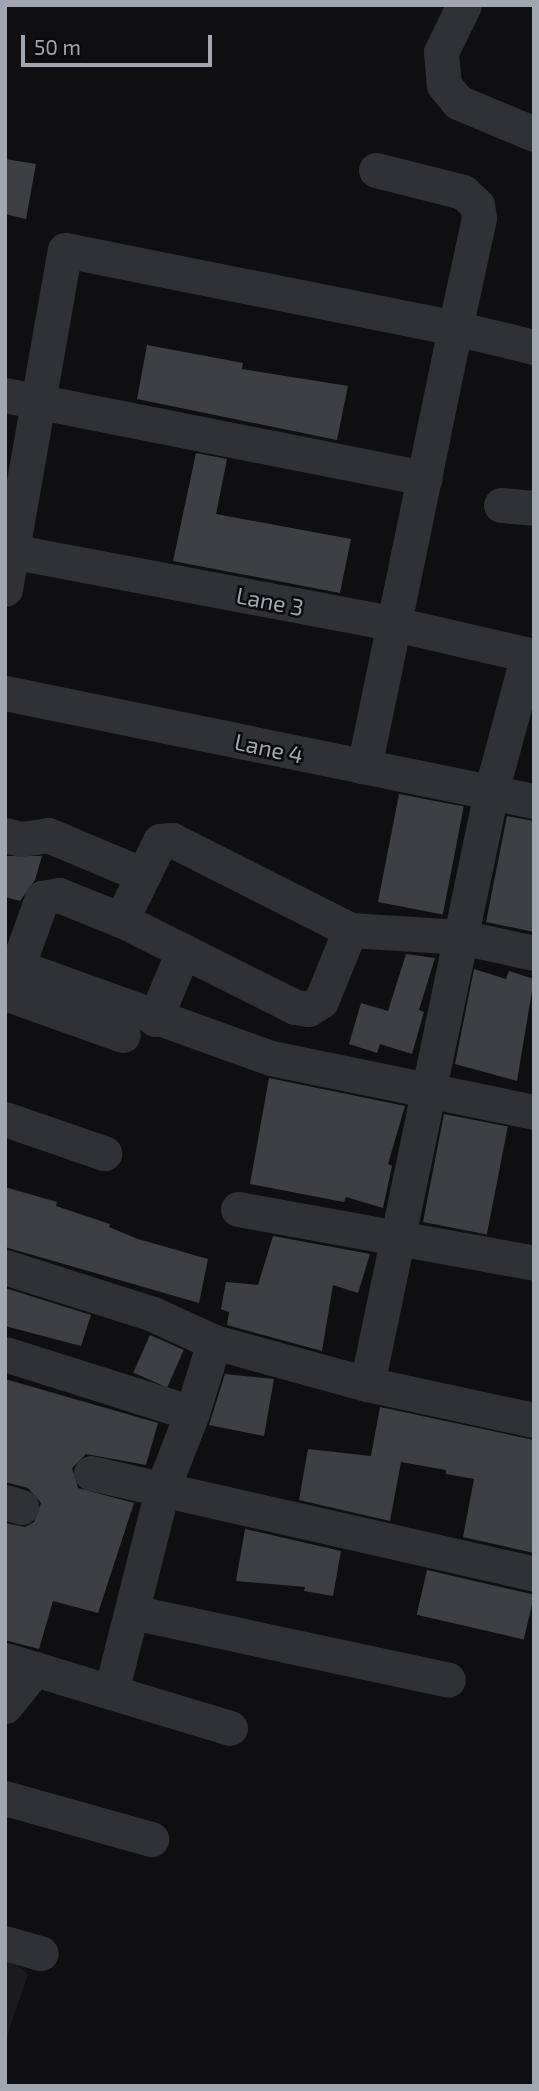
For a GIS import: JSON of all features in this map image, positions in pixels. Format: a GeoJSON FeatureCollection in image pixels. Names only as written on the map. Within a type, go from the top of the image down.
{"type":"FeatureCollection","features":[{"type":"Feature","properties":{"kind":"street"},"geometry":{"type":"LineString","coordinates":[[464,5],[441,52],[444,85],[458,102],[534,134]]}},
{"type":"Feature","properties":{"kind":"street"},"geometry":{"type":"LineString","coordinates":[[364,767],[479,218],[477,205],[463,192],[376,170]]}},
{"type":"Feature","properties":{"kind":"street"},"geometry":{"type":"LineString","coordinates":[[5,589],[22,399],[65,250],[455,328],[534,347]]}},
{"type":"Feature","properties":{"kind":"street"},"geometry":{"type":"LineString","coordinates":[[22,399],[425,478]]}},
{"type":"Feature","properties":{"kind":"street","name":"Lane 3"},"geometry":{"type":"LineString","coordinates":[[9,551],[395,624],[531,656]]}},
{"type":"Feature","properties":{"kind":"street"},"geometry":{"type":"LineString","coordinates":[[367,1384],[400,1239],[491,792],[531,656]]}},
{"type":"Feature","properties":{"kind":"street","name":"Lane 4"},"geometry":{"type":"LineString","coordinates":[[5,693],[534,801]]}},
{"type":"Feature","properties":{"kind":"street"},"geometry":{"type":"LineString","coordinates":[[5,835],[22,839],[48,835],[143,875]]}},
{"type":"Feature","properties":{"kind":"street"},"geometry":{"type":"LineString","coordinates":[[121,920],[160,841],[172,840],[350,930],[460,937],[534,953]]}},
{"type":"Feature","properties":{"kind":"street"},"geometry":{"type":"LineString","coordinates":[[350,930],[321,1001],[308,1009],[295,1007],[121,920],[49,894],[42,898],[20,959],[22,967],[155,1019],[271,1059],[534,1112]]}},
{"type":"Feature","properties":{"kind":"street"},"geometry":{"type":"LineString","coordinates":[[155,1019],[183,951]]}},
{"type":"Feature","properties":{"kind":"street"},"geometry":{"type":"LineString","coordinates":[[8,1003],[123,1035]]}},
{"type":"Feature","properties":{"kind":"street"},"geometry":{"type":"LineString","coordinates":[[5,1119],[104,1153]]}},
{"type":"Feature","properties":{"kind":"street"},"geometry":{"type":"LineString","coordinates":[[238,1209],[534,1263]]}},
{"type":"Feature","properties":{"kind":"street"},"geometry":{"type":"LineString","coordinates":[[5,1267],[153,1314],[214,1342],[367,1384],[534,1420]]}},
{"type":"Feature","properties":{"kind":"street"},"geometry":{"type":"LineString","coordinates":[[111,1692],[162,1490],[192,1413],[214,1342]]}},
{"type":"Feature","properties":{"kind":"street"},"geometry":{"type":"LineString","coordinates":[[5,1354],[192,1413]]}},
{"type":"Feature","properties":{"kind":"street"},"geometry":{"type":"LineString","coordinates":[[91,1473],[534,1574]]}},
{"type":"Feature","properties":{"kind":"street"},"geometry":{"type":"LineString","coordinates":[[132,1612],[448,1680]]}},
{"type":"Feature","properties":{"kind":"street"},"geometry":{"type":"LineString","coordinates":[[5,1706],[20,1664],[230,1728]]}},
{"type":"Feature","properties":{"kind":"street"},"geometry":{"type":"LineString","coordinates":[[5,1798],[151,1839]]}},
{"type":"Feature","properties":{"kind":"street"},"geometry":{"type":"LineString","coordinates":[[5,1943],[41,1953]]}},
{"type":"Feature","properties":{"kind":"shaded area"},"geometry":{"type":"Polygon","coordinates":[[[5,1955],[28,1974],[5,2042],[5,1955]]]}},
{"type":"Feature","properties":{"kind":"building"},"geometry":{"type":"Polygon","coordinates":[[[5,159],[36,164],[26,219],[5,214],[5,159]]]}},
{"type":"Feature","properties":{"kind":"building"},"geometry":{"type":"Polygon","coordinates":[[[147,345],[243,363],[242,369],[348,386],[337,440],[137,399],[147,345]]]}},
{"type":"Feature","properties":{"kind":"building"},"geometry":{"type":"Polygon","coordinates":[[[196,453],[227,459],[216,514],[351,539],[340,593],[173,561],[196,453]]]}},
{"type":"Feature","properties":{"kind":"building"},"geometry":{"type":"Polygon","coordinates":[[[399,794],[464,807],[443,915],[378,902],[399,794]]]}},
{"type":"Feature","properties":{"kind":"building"},"geometry":{"type":"Polygon","coordinates":[[[507,816],[534,821],[534,932],[486,922],[507,816]]]}},
{"type":"Feature","properties":{"kind":"building"},"geometry":{"type":"Polygon","coordinates":[[[6,856],[42,856],[35,880],[20,901],[5,897],[6,856]]]}},
{"type":"Feature","properties":{"kind":"building"},"geometry":{"type":"Polygon","coordinates":[[[406,954],[435,958],[419,1010],[424,1012],[412,1054],[380,1044],[377,1053],[349,1044],[361,1003],[388,1011],[406,954]]]}},
{"type":"Feature","properties":{"kind":"building"},"geometry":{"type":"Polygon","coordinates":[[[474,969],[506,979],[509,971],[534,979],[517,1081],[455,1064],[474,969]]]}},
{"type":"Feature","properties":{"kind":"building"},"geometry":{"type":"Polygon","coordinates":[[[269,1078],[405,1106],[388,1164],[392,1166],[383,1208],[346,1197],[344,1202],[250,1184],[269,1078]]]}},
{"type":"Feature","properties":{"kind":"building"},"geometry":{"type":"Polygon","coordinates":[[[444,1114],[508,1126],[487,1234],[423,1222],[444,1114]]]}},
{"type":"Feature","properties":{"kind":"building"},"geometry":{"type":"Polygon","coordinates":[[[5,1187],[57,1202],[56,1206],[110,1224],[109,1227],[138,1239],[208,1259],[199,1303],[5,1247],[5,1187]]]}},
{"type":"Feature","properties":{"kind":"building"},"geometry":{"type":"Polygon","coordinates":[[[273,1236],[370,1254],[358,1293],[333,1285],[322,1351],[227,1325],[229,1312],[221,1309],[226,1282],[258,1285],[273,1236]]]}},
{"type":"Feature","properties":{"kind":"building"},"geometry":{"type":"Polygon","coordinates":[[[5,1288],[91,1315],[81,1346],[5,1326],[5,1288]]]}},
{"type":"Feature","properties":{"kind":"building"},"geometry":{"type":"Polygon","coordinates":[[[150,1335],[184,1350],[167,1388],[133,1372],[150,1335]]]}},
{"type":"Feature","properties":{"kind":"building"},"geometry":{"type":"Polygon","coordinates":[[[225,1374],[274,1379],[264,1436],[209,1425],[225,1374]]]}},
{"type":"Feature","properties":{"kind":"building"},"geometry":{"type":"Polygon","coordinates":[[[5,1379],[158,1423],[146,1465],[86,1454],[72,1468],[78,1488],[134,1503],[98,1613],[53,1601],[39,1649],[5,1640],[5,1523],[25,1527],[34,1522],[41,1503],[28,1488],[5,1482],[5,1379]]]}},
{"type":"Feature","properties":{"kind":"building"},"geometry":{"type":"Polygon","coordinates":[[[380,1407],[534,1440],[534,1553],[463,1537],[474,1479],[446,1474],[446,1470],[401,1462],[390,1521],[299,1500],[308,1449],[371,1456],[380,1407]]]}},
{"type":"Feature","properties":{"kind":"building"},"geometry":{"type":"Polygon","coordinates":[[[245,1529],[341,1551],[333,1596],[304,1591],[305,1587],[236,1581],[245,1529]]]}},
{"type":"Feature","properties":{"kind":"building"},"geometry":{"type":"Polygon","coordinates":[[[427,1570],[534,1595],[524,1640],[417,1615],[427,1570]]]}}]}
